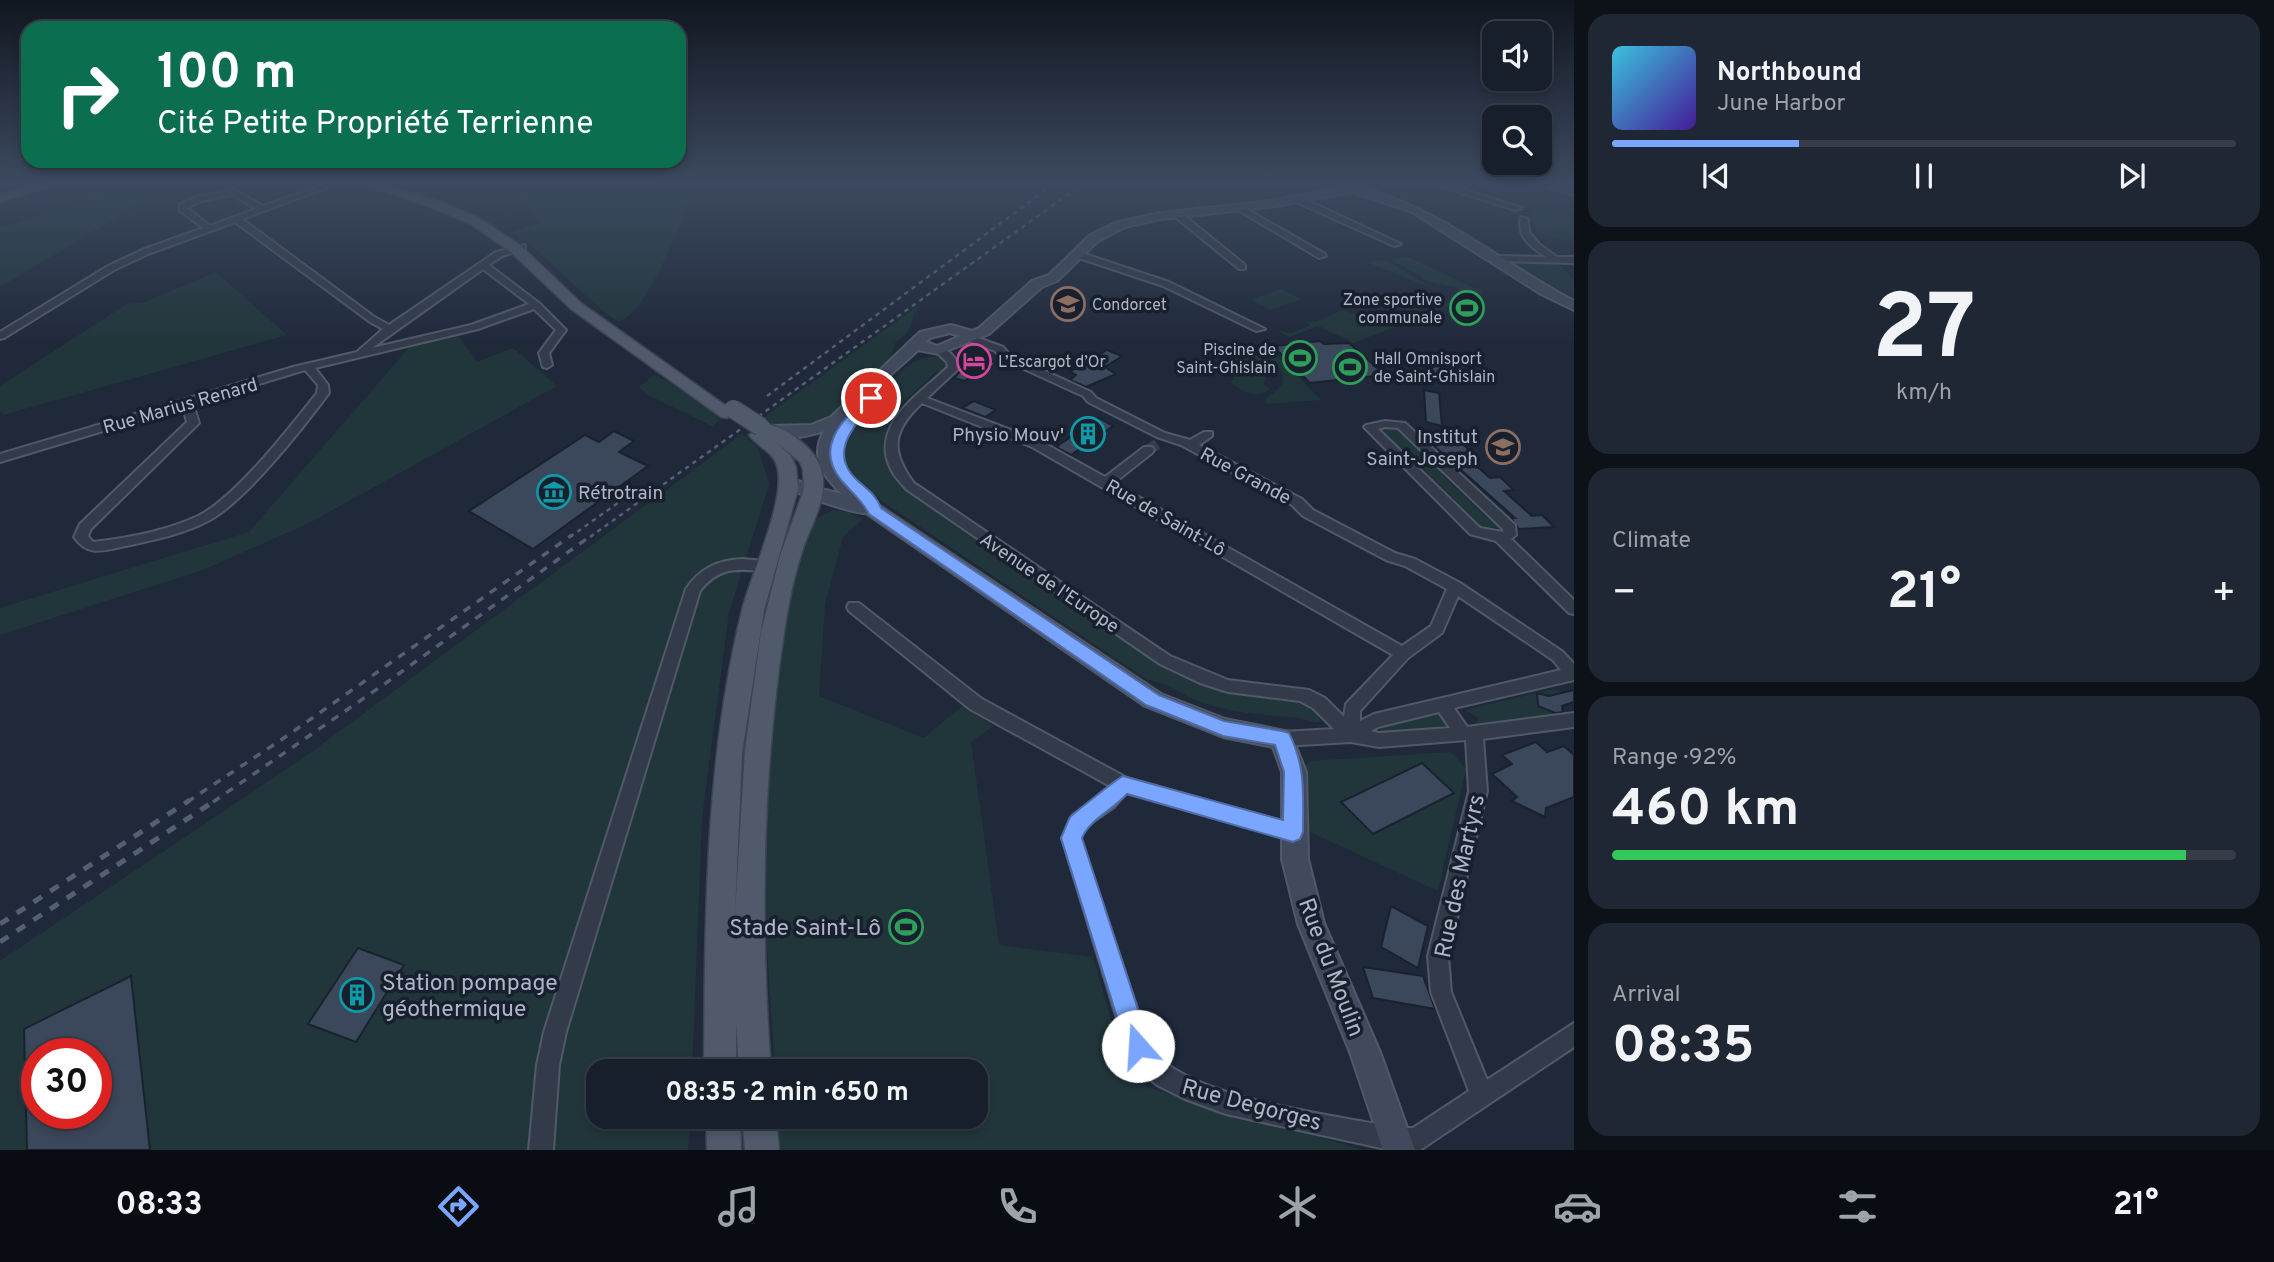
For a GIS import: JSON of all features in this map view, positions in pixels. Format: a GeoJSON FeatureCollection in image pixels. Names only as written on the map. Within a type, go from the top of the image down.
{"type":"FeatureCollection","features":[{"type":"Feature","properties":{"kind":"main road"},"geometry":{"type":"LineString","coordinates":[[501,237],[519,248]]}},
{"type":"Feature","properties":{"kind":"main road"},"geometry":{"type":"LineString","coordinates":[[503,237],[637,347],[761,430],[796,441],[811,467],[819,495],[804,524],[779,600],[771,643],[753,795],[751,926],[755,1059]]}},
{"type":"Feature","properties":{"kind":"main road"},"geometry":{"type":"LineString","coordinates":[[720,1059],[720,881],[729,753],[743,659],[765,566],[790,483],[787,467],[796,441]]}},
{"type":"Feature","properties":{"kind":"main road"},"geometry":{"type":"LineString","coordinates":[[723,1129],[724,1150]]}},
{"type":"Feature","properties":{"kind":"main road"},"geometry":{"type":"LineString","coordinates":[[760,1129],[762,1150]]}},
{"type":"Feature","properties":{"kind":"street"},"geometry":{"type":"LineString","coordinates":[[0,336],[111,268],[185,237]]}},
{"type":"Feature","properties":{"kind":"street"},"geometry":{"type":"LineString","coordinates":[[260,237],[373,320],[390,329]]}},
{"type":"Feature","properties":{"kind":"street"},"geometry":{"type":"LineString","coordinates":[[842,479],[835,452],[850,419],[908,362],[984,331],[1037,285],[1051,279],[1097,237]]}},
{"type":"Feature","properties":{"kind":"street"},"geometry":{"type":"LineString","coordinates":[[1205,237],[1242,267]]}},
{"type":"Feature","properties":{"kind":"street"},"geometry":{"type":"LineString","coordinates":[[1289,237],[1322,256]]}},
{"type":"Feature","properties":{"kind":"street"},"geometry":{"type":"LineString","coordinates":[[1381,237],[1397,244]]}},
{"type":"Feature","properties":{"kind":"street"},"geometry":{"type":"LineString","coordinates":[[1462,237],[1531,283],[1574,306]]}},
{"type":"Feature","properties":{"kind":"street"},"geometry":{"type":"LineString","coordinates":[[1525,237],[1553,258]]}},
{"type":"Feature","properties":{"kind":"street"},"geometry":{"type":"LineString","coordinates":[[361,354],[366,346],[499,254],[519,248]]}},
{"type":"Feature","properties":{"kind":"street"},"geometry":{"type":"LineString","coordinates":[[1079,254],[1166,284],[1260,329]]}},
{"type":"Feature","properties":{"kind":"street"},"geometry":{"type":"LineString","coordinates":[[1495,259],[1574,260]]}},
{"type":"Feature","properties":{"kind":"street"},"geometry":{"type":"LineString","coordinates":[[483,265],[536,305],[561,330],[544,352],[547,365]]}},
{"type":"Feature","properties":{"kind":"street","name":"Rue Marius Renard"},"geometry":{"type":"LineString","coordinates":[[0,458],[308,366],[474,327],[536,305]]}},
{"type":"Feature","properties":{"kind":"street"},"geometry":{"type":"LineString","coordinates":[[970,337],[960,331],[943,329],[930,332],[917,342],[838,420],[828,439],[827,462],[875,511],[1153,700],[1223,728],[1282,738],[1351,735],[1379,740],[1468,733],[1574,720]]}},
{"type":"Feature","properties":{"kind":"street","name":"Rue Grande"},"geometry":{"type":"LineString","coordinates":[[970,337],[999,349],[1006,357],[1087,394],[1158,443],[1191,445],[1297,502],[1308,513],[1455,587],[1558,656],[1573,674]]}},
{"type":"Feature","properties":{"kind":"street"},"geometry":{"type":"LineString","coordinates":[[917,342],[926,349],[938,350]]}},
{"type":"Feature","properties":{"kind":"street","name":"Avenue de l'Europe"},"geometry":{"type":"LineString","coordinates":[[938,350],[952,361],[954,368],[899,420],[890,443],[896,468],[917,492],[1165,660],[1228,686],[1303,695],[1319,703],[1351,735]]}},
{"type":"Feature","properties":{"kind":"street"},"geometry":{"type":"LineString","coordinates":[[187,403],[194,423],[85,527],[81,537],[90,547],[116,544],[205,517],[227,502],[323,393],[323,385],[308,366]]}},
{"type":"Feature","properties":{"kind":"street","name":"Rue de Saint-Lô"},"geometry":{"type":"LineString","coordinates":[[921,399],[1036,444],[1403,654]]}},
{"type":"Feature","properties":{"kind":"street"},"geometry":{"type":"LineString","coordinates":[[796,441],[838,420]]}},
{"type":"Feature","properties":{"kind":"street"},"geometry":{"type":"LineString","coordinates":[[1501,538],[1509,535],[1510,528],[1401,425],[1370,427],[1475,531],[1501,538],[1574,609]]}},
{"type":"Feature","properties":{"kind":"street"},"geometry":{"type":"LineString","coordinates":[[761,430],[796,441],[828,439]]}},
{"type":"Feature","properties":{"kind":"street"},"geometry":{"type":"LineString","coordinates":[[1191,445],[1208,434]]}},
{"type":"Feature","properties":{"kind":"street"},"geometry":{"type":"LineString","coordinates":[[1106,483],[1158,443]]}},
{"type":"Feature","properties":{"kind":"street"},"geometry":{"type":"LineString","coordinates":[[819,495],[842,479]]}},
{"type":"Feature","properties":{"kind":"street"},"geometry":{"type":"LineString","coordinates":[[790,483],[819,495],[875,511]]}},
{"type":"Feature","properties":{"kind":"street"},"geometry":{"type":"LineString","coordinates":[[804,524],[824,507],[849,504]]}},
{"type":"Feature","properties":{"kind":"street"},"geometry":{"type":"LineString","coordinates":[[541,1150],[548,1065],[555,1032],[693,589],[703,575],[717,566],[765,566]]}},
{"type":"Feature","properties":{"kind":"street"},"geometry":{"type":"LineString","coordinates":[[1351,735],[1352,709],[1403,654],[1437,629],[1455,587]]}},
{"type":"Feature","properties":{"kind":"street"},"geometry":{"type":"LineString","coordinates":[[854,607],[976,704],[1123,785],[1293,832]]}},
{"type":"Feature","properties":{"kind":"street"},"geometry":{"type":"LineString","coordinates":[[1351,735],[1374,721],[1573,674]]}},
{"type":"Feature","properties":{"kind":"street"},"geometry":{"type":"LineString","coordinates":[[1443,704],[1468,733]]}},
{"type":"Feature","properties":{"kind":"street","name":"Rue des Martyrs"},"geometry":{"type":"LineString","coordinates":[[1468,733],[1478,791],[1438,956],[1441,992],[1482,1096]]}},
{"type":"Feature","properties":{"kind":"street","name":"Rue du Moulin"},"geometry":{"type":"LineString","coordinates":[[1282,738],[1294,772],[1293,832],[1299,878],[1311,924],[1365,1052],[1398,1145]]}},
{"type":"Feature","properties":{"kind":"street","name":"Rue Degorges"},"geometry":{"type":"LineString","coordinates":[[1123,785],[1108,801],[1079,821],[1071,838],[1143,1060],[1173,1084],[1279,1116],[1398,1145]]}},
{"type":"Feature","properties":{"kind":"street"},"geometry":{"type":"LineString","coordinates":[[1398,1145],[1416,1140],[1574,1034]]}},
{"type":"Feature","properties":{"kind":"green space"},"geometry":{"type":"Polygon","coordinates":[[[0,237],[85,237],[0,287],[0,237]]]}},
{"type":"Feature","properties":{"kind":"green space"},"geometry":{"type":"Polygon","coordinates":[[[519,237],[675,237],[641,301],[630,315],[619,322],[591,301],[519,237]]]}},
{"type":"Feature","properties":{"kind":"green space"},"geometry":{"type":"Polygon","coordinates":[[[1552,237],[1574,237],[1574,241],[1552,237]]]}},
{"type":"Feature","properties":{"kind":"green space"},"geometry":{"type":"Polygon","coordinates":[[[1406,256],[1483,292],[1354,343],[1318,326],[1290,337],[1277,331],[1292,333],[1310,325],[1306,322],[1315,322],[1343,310],[1376,322],[1383,320],[1394,325],[1415,316],[1405,310],[1412,307],[1423,313],[1438,307],[1425,300],[1441,305],[1472,295],[1454,287],[1430,282],[1391,260],[1406,256]]]}},
{"type":"Feature","properties":{"kind":"green space"},"geometry":{"type":"Polygon","coordinates":[[[1380,260],[1390,262],[1434,289],[1369,263],[1362,263],[1380,260]]]}},
{"type":"Feature","properties":{"kind":"green space"},"geometry":{"type":"Polygon","coordinates":[[[1553,260],[1574,279],[1574,301],[1508,261],[1553,260]]]}},
{"type":"Feature","properties":{"kind":"green space"},"geometry":{"type":"Polygon","coordinates":[[[216,272],[287,335],[3,415],[0,411],[0,386],[127,304],[145,302],[216,272]]]}},
{"type":"Feature","properties":{"kind":"green space"},"geometry":{"type":"Polygon","coordinates":[[[1281,289],[1301,299],[1270,310],[1251,300],[1281,289]]]}},
{"type":"Feature","properties":{"kind":"green space"},"geometry":{"type":"Polygon","coordinates":[[[918,306],[907,334],[895,343],[891,357],[826,419],[805,426],[784,427],[762,419],[918,306]]]}},
{"type":"Feature","properties":{"kind":"green space"},"geometry":{"type":"Polygon","coordinates":[[[457,333],[477,362],[513,348],[557,386],[309,523],[203,570],[0,635],[0,608],[249,532],[413,343],[457,333]]]}},
{"type":"Feature","properties":{"kind":"green space"},"geometry":{"type":"Polygon","coordinates":[[[1264,342],[1321,400],[1267,404],[1264,402],[1281,385],[1283,379],[1280,369],[1259,346],[1258,343],[1264,342]]]}},
{"type":"Feature","properties":{"kind":"green space"},"geometry":{"type":"Polygon","coordinates":[[[1246,345],[1254,347],[1271,366],[1263,363],[1267,372],[1264,384],[1270,389],[1260,394],[1240,389],[1231,382],[1240,368],[1229,353],[1246,345]]]}},
{"type":"Feature","properties":{"kind":"green space"},"geometry":{"type":"Polygon","coordinates":[[[936,356],[943,358],[950,366],[945,373],[936,372],[894,410],[902,412],[888,433],[886,448],[893,472],[1173,669],[1309,703],[1319,713],[1320,722],[1223,709],[1148,680],[859,483],[848,471],[842,457],[843,446],[857,420],[902,371],[917,361],[936,356]]]}},
{"type":"Feature","properties":{"kind":"green space"},"geometry":{"type":"Polygon","coordinates":[[[654,375],[721,419],[712,426],[648,395],[639,387],[654,375]]]}},
{"type":"Feature","properties":{"kind":"green space"},"geometry":{"type":"Polygon","coordinates":[[[1383,427],[1401,429],[1413,439],[1406,438],[1415,448],[1447,471],[1442,471],[1442,475],[1486,517],[1499,521],[1505,531],[1494,527],[1486,528],[1486,533],[1466,519],[1474,519],[1407,453],[1395,449],[1379,432],[1383,427]]]}},
{"type":"Feature","properties":{"kind":"green space"},"geometry":{"type":"Polygon","coordinates":[[[742,434],[758,447],[769,485],[729,612],[702,818],[692,1059],[586,1059],[586,1129],[689,1129],[688,1150],[0,1150],[0,961],[302,759],[742,434]]]}},
{"type":"Feature","properties":{"kind":"green space","name":"Stade Saint-Lô"},"geometry":{"type":"Polygon","coordinates":[[[834,510],[849,512],[863,519],[843,537],[825,604],[819,696],[924,738],[962,706],[993,726],[971,742],[999,945],[1093,957],[1129,1082],[1364,1150],[780,1150],[779,1129],[988,1129],[988,1059],[774,1059],[760,839],[785,607],[807,534],[818,517],[834,510]]]}},
{"type":"Feature","properties":{"kind":"green space"},"geometry":{"type":"Polygon","coordinates":[[[1554,689],[1566,694],[1553,698],[1537,694],[1539,706],[1559,715],[1475,725],[1478,718],[1465,710],[1554,689]]]}},
{"type":"Feature","properties":{"kind":"green space"},"geometry":{"type":"Polygon","coordinates":[[[1434,713],[1445,717],[1450,727],[1386,733],[1379,726],[1434,713]]]}},
{"type":"Feature","properties":{"kind":"green space"},"geometry":{"type":"Polygon","coordinates":[[[1451,752],[1466,769],[1438,891],[1308,831],[1305,766],[1310,761],[1451,752]]]}},
{"type":"Feature","properties":{"kind":"building","name":"Hall Omnisport de Saint-Ghislain"},"geometry":{"type":"Polygon","coordinates":[[[1320,341],[1324,344],[1349,343],[1385,375],[1310,383],[1273,346],[1320,341]]]}},
{"type":"Feature","properties":{"kind":"building"},"geometry":{"type":"Polygon","coordinates":[[[1107,350],[1122,356],[1105,367],[1116,374],[1086,387],[1070,380],[1076,375],[1070,372],[1107,350]]]}},
{"type":"Feature","properties":{"kind":"building"},"geometry":{"type":"Polygon","coordinates":[[[971,351],[996,363],[979,378],[971,376],[965,381],[954,378],[968,364],[958,358],[971,351]]]}},
{"type":"Feature","properties":{"kind":"building"},"geometry":{"type":"Polygon","coordinates":[[[1451,359],[1468,368],[1424,384],[1423,371],[1451,359]]]}},
{"type":"Feature","properties":{"kind":"building"},"geometry":{"type":"Polygon","coordinates":[[[1424,390],[1439,393],[1442,426],[1426,422],[1424,390]]]}},
{"type":"Feature","properties":{"kind":"building"},"geometry":{"type":"Polygon","coordinates":[[[974,401],[996,410],[985,417],[962,408],[974,401]]]}},
{"type":"Feature","properties":{"kind":"building","name":"Physio Mouv'"},"geometry":{"type":"Polygon","coordinates":[[[1099,418],[1113,426],[1071,455],[1056,447],[1099,418]]]}},
{"type":"Feature","properties":{"kind":"building","name":"Rétrotrain"},"geometry":{"type":"Polygon","coordinates":[[[614,431],[634,441],[619,452],[648,466],[533,549],[469,511],[585,435],[599,442],[614,431]]]}},
{"type":"Feature","properties":{"kind":"building"},"geometry":{"type":"Polygon","coordinates":[[[1448,435],[1474,454],[1464,455],[1490,478],[1500,477],[1514,490],[1504,491],[1532,516],[1542,515],[1554,527],[1519,529],[1511,518],[1515,518],[1424,437],[1448,435]]]}},
{"type":"Feature","properties":{"kind":"building"},"geometry":{"type":"Polygon","coordinates":[[[1574,690],[1574,702],[1562,706],[1563,712],[1555,713],[1538,706],[1537,693],[1549,696],[1574,690]]]}},
{"type":"Feature","properties":{"kind":"building"},"geometry":{"type":"Polygon","coordinates":[[[1536,742],[1547,752],[1564,746],[1574,755],[1574,797],[1546,808],[1545,817],[1512,801],[1517,797],[1492,774],[1512,764],[1502,755],[1536,742]]]}},
{"type":"Feature","properties":{"kind":"building"},"geometry":{"type":"Polygon","coordinates":[[[1422,763],[1454,793],[1373,834],[1341,802],[1422,763]]]}},
{"type":"Feature","properties":{"kind":"building"},"geometry":{"type":"Polygon","coordinates":[[[1391,906],[1428,926],[1418,968],[1381,947],[1391,906]]]}},
{"type":"Feature","properties":{"kind":"building","name":"Station pompage géothermique"},"geometry":{"type":"Polygon","coordinates":[[[358,948],[404,965],[356,1042],[308,1024],[358,948]]]}},
{"type":"Feature","properties":{"kind":"building"},"geometry":{"type":"Polygon","coordinates":[[[1363,967],[1423,976],[1435,1009],[1373,998],[1363,967]]]}},
{"type":"Feature","properties":{"kind":"building"},"geometry":{"type":"Polygon","coordinates":[[[131,976],[150,1150],[27,1150],[26,1129],[112,1129],[112,1038],[24,1038],[24,1029],[131,976]]]}},
{"type":"Feature","properties":{"kind":"tunnel"},"geometry":{"type":"LineString","coordinates":[[1148,450],[1159,443]]}},
{"type":"Feature","properties":{"kind":"railway"},"geometry":{"type":"LineString","coordinates":[[767,396],[982,237]]}},
{"type":"Feature","properties":{"kind":"railway"},"geometry":{"type":"LineString","coordinates":[[590,537],[1009,237]]}},
{"type":"Feature","properties":{"kind":"railway"},"geometry":{"type":"LineString","coordinates":[[570,537],[622,500]]}},
{"type":"Feature","properties":{"kind":"railway"},"geometry":{"type":"LineString","coordinates":[[187,802],[281,740],[572,535]]}},
{"type":"Feature","properties":{"kind":"railway"},"geometry":{"type":"LineString","coordinates":[[214,801],[383,685],[592,535]]}},
{"type":"Feature","properties":{"kind":"railway"},"geometry":{"type":"LineString","coordinates":[[0,924],[190,800]]}},
{"type":"Feature","properties":{"kind":"railway"},"geometry":{"type":"LineString","coordinates":[[0,942],[214,801]]}},
{"type":"Feature","properties":{"kind":"place","name":"Condorcet"},"geometry":{"type":"Point","coordinates":[1068,304]}},
{"type":"Feature","properties":{"kind":"place","name":"Zone sportive communale"},"geometry":{"type":"Point","coordinates":[1467,308]}},
{"type":"Feature","properties":{"kind":"place","name":"Piscine de Saint-Ghislain"},"geometry":{"type":"Point","coordinates":[1300,358]}},
{"type":"Feature","properties":{"kind":"place","name":"L’Escargot d’Or"},"geometry":{"type":"Point","coordinates":[974,361]}},
{"type":"Feature","properties":{"kind":"place","name":"Hall Omnisport de Saint-Ghislain"},"geometry":{"type":"Point","coordinates":[1350,367]}},
{"type":"Feature","properties":{"kind":"place","name":"Physio Mouv'"},"geometry":{"type":"Point","coordinates":[1088,434]}},
{"type":"Feature","properties":{"kind":"place","name":"Institut Saint-Joseph"},"geometry":{"type":"Point","coordinates":[1503,447]}},
{"type":"Feature","properties":{"kind":"place","name":"Rétrotrain"},"geometry":{"type":"Point","coordinates":[554,492]}},
{"type":"Feature","properties":{"kind":"place","name":"Stade Saint-Lô"},"geometry":{"type":"Point","coordinates":[906,927]}},
{"type":"Feature","properties":{"kind":"place","name":"Station pompage géothermique"},"geometry":{"type":"Point","coordinates":[357,995]}},
{"type":"Feature","properties":{"kind":"route"},"geometry":{"type":"LineString","coordinates":[[871,398],[846,425],[835,452],[839,467],[870,499],[875,511],[1153,700],[1192,718],[1223,728],[1282,738],[1294,772],[1293,832],[1123,785],[1108,801],[1079,821],[1071,838],[1138,1046]]}}]}
